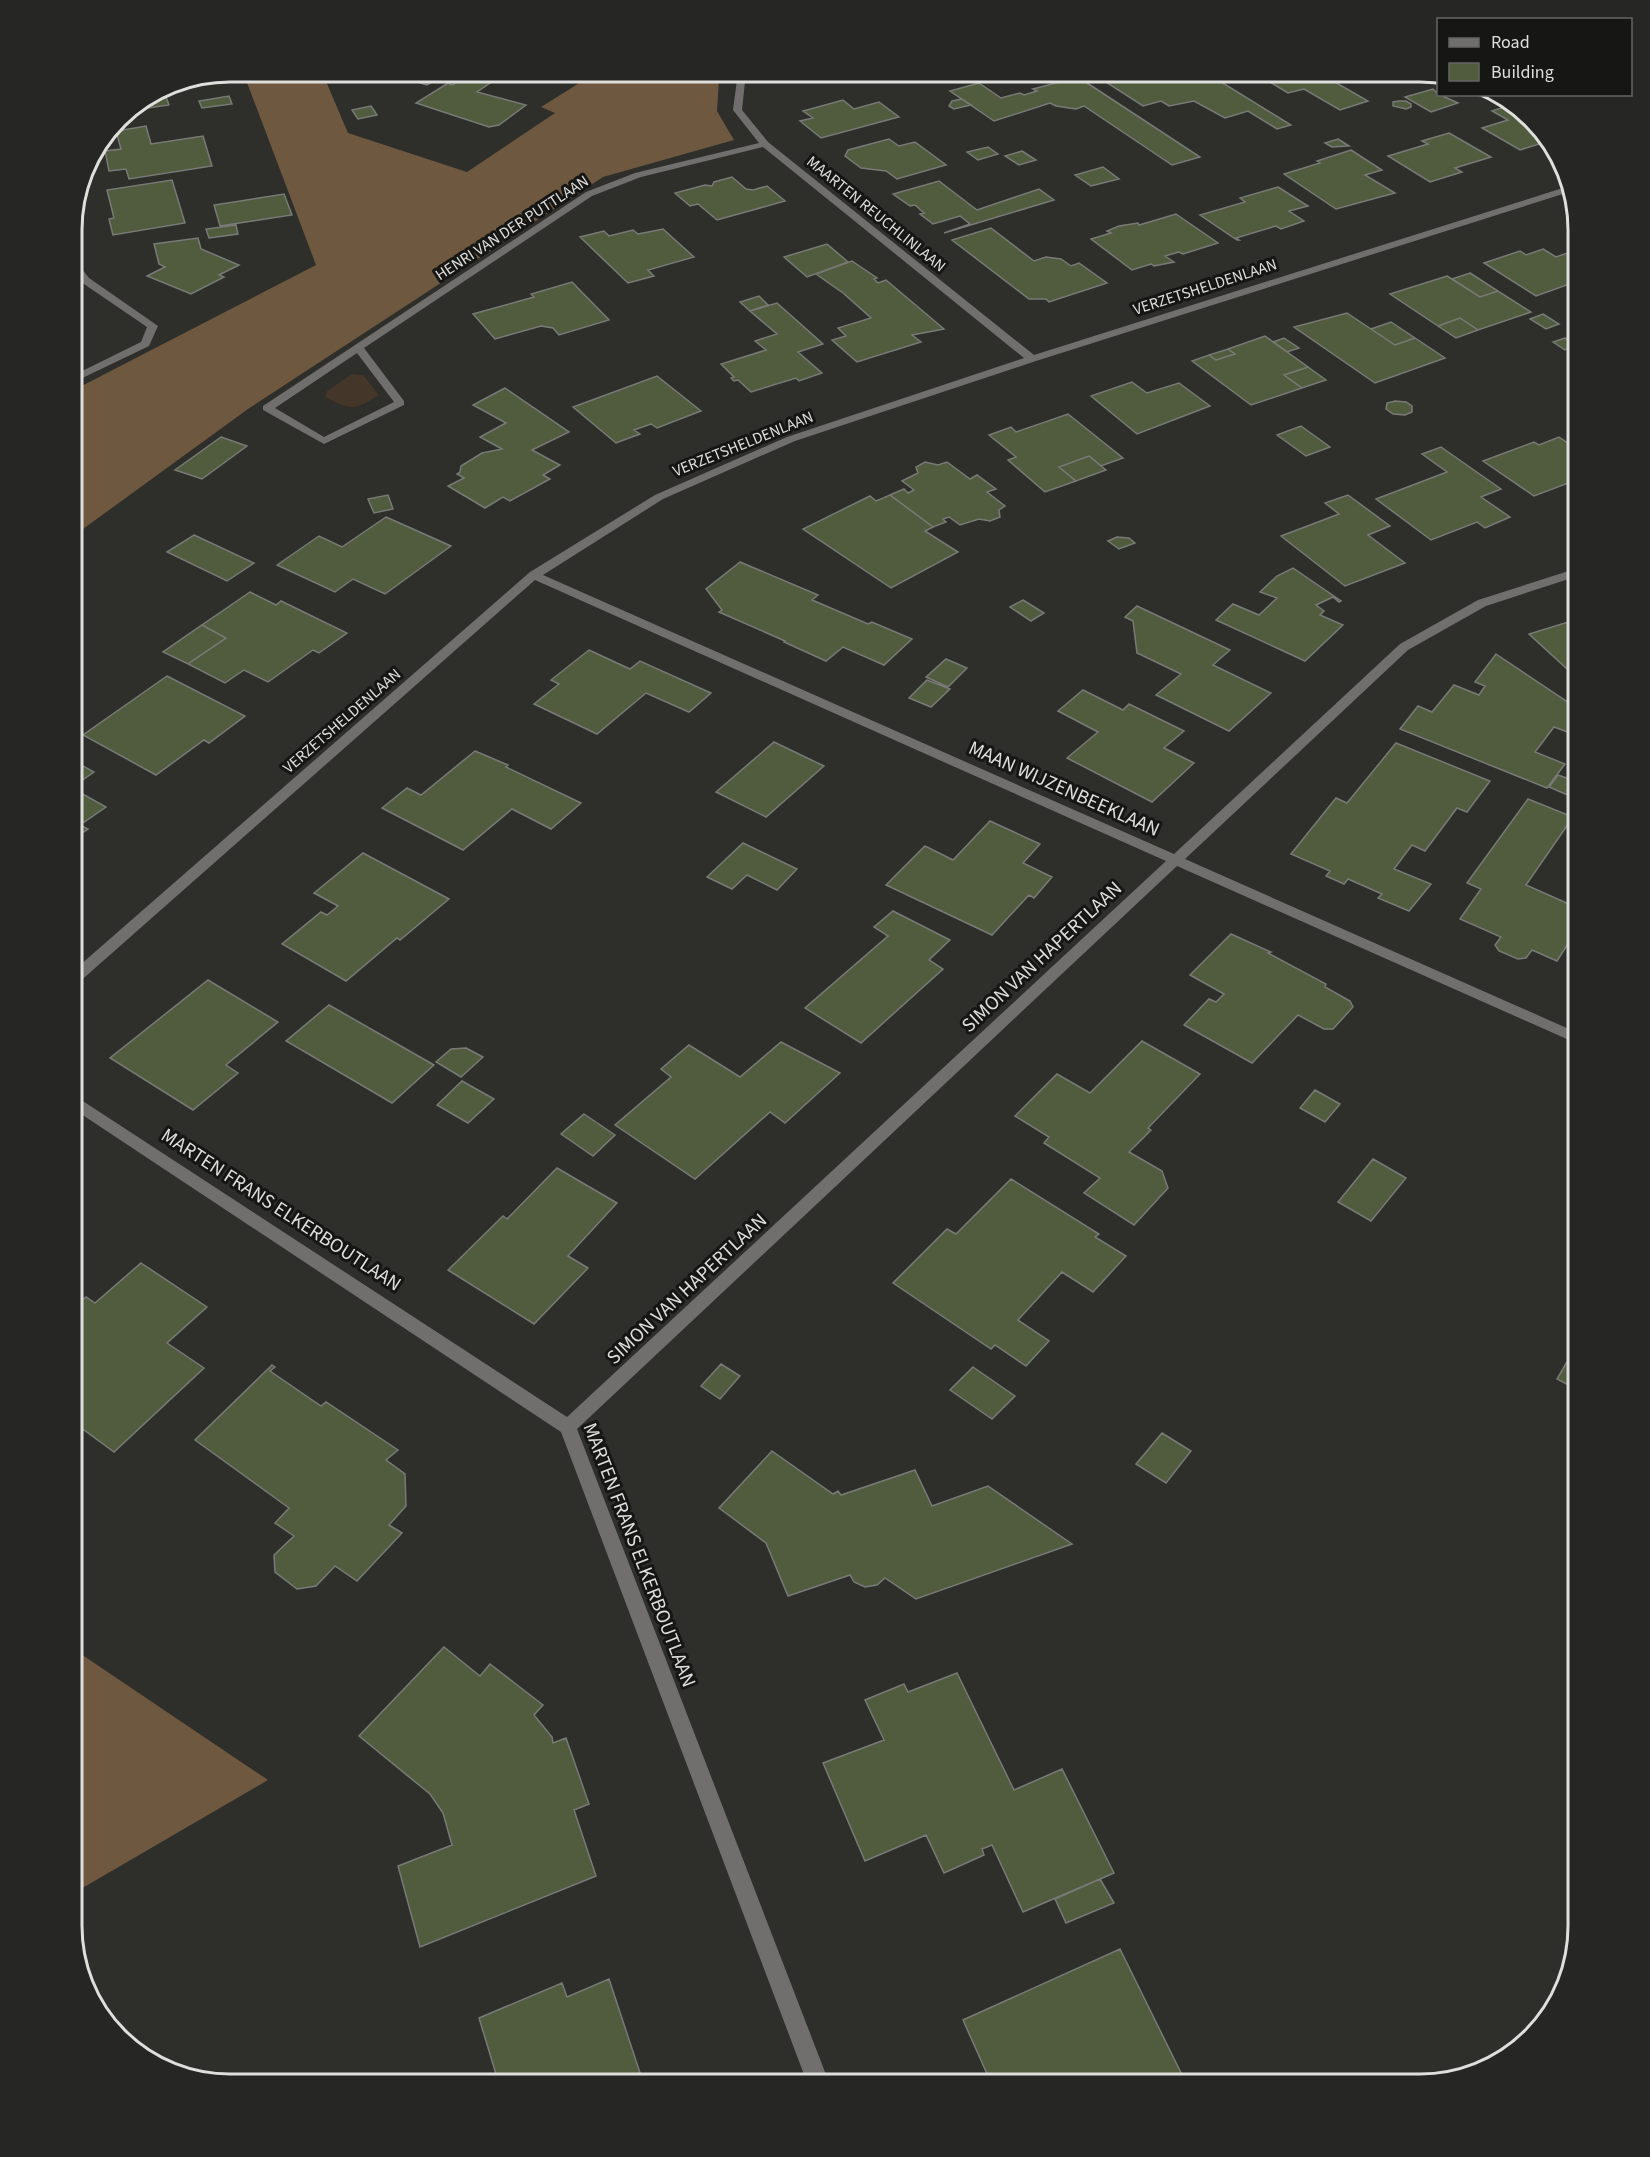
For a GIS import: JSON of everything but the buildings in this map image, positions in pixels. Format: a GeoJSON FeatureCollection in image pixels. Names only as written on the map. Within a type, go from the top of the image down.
{"type":"FeatureCollection","features":[{"type":"Feature","properties":{"kind":"street","name":"MAARTEN REUCHLINLAAN"},"geometry":{"type":"LineString","coordinates":[[741,82],[737,110],[765,144],[1032,359]]}},
{"type":"Feature","properties":{"kind":"street","name":"HENRI VAN DER PUTTLAAN"},"geometry":{"type":"LineString","coordinates":[[359,349],[400,403],[324,441],[267,408],[589,194],[638,175],[765,144]]}},
{"type":"Feature","properties":{"kind":"street","name":"VERZETSHELDENLAAN"},"geometry":{"type":"LineString","coordinates":[[83,971],[534,575],[659,497],[791,439],[1032,359],[1562,191]]}},
{"type":"Feature","properties":{"kind":"street"},"geometry":{"type":"LineString","coordinates":[[83,277],[153,326],[145,344],[83,375]]}},
{"type":"Feature","properties":{"kind":"street","name":"MAAN WIJZENBEEKLAAN"},"geometry":{"type":"LineString","coordinates":[[534,575],[1568,1035]]}},
{"type":"Feature","properties":{"kind":"street","name":"SIMON VAN HAPERTLAAN"},"geometry":{"type":"LineString","coordinates":[[568,1426],[1404,647],[1482,603],[1568,575]]}},
{"type":"Feature","properties":{"kind":"street","name":"MARTEN FRANS ELKERBOUTLAAN"},"geometry":{"type":"LineString","coordinates":[[82,1107],[568,1426],[815,2074]]}},
{"type":"Feature","properties":{"kind":"shaded area"},"geometry":{"type":"Polygon","coordinates":[[[247,82],[326,82],[348,133],[467,172],[555,113],[541,107],[581,82],[719,82],[717,111],[734,140],[603,177],[248,409],[83,529],[83,385],[316,265],[247,82]]]}},
{"type":"Feature","properties":{"kind":"shaded area"},"geometry":{"type":"Polygon","coordinates":[[[352,374],[363,375],[379,395],[364,404],[352,407],[325,397],[327,391],[352,374]]]}},
{"type":"Feature","properties":{"kind":"shaded area"},"geometry":{"type":"Polygon","coordinates":[[[82,1655],[268,1780],[82,1888],[82,1655]]]}}]}
